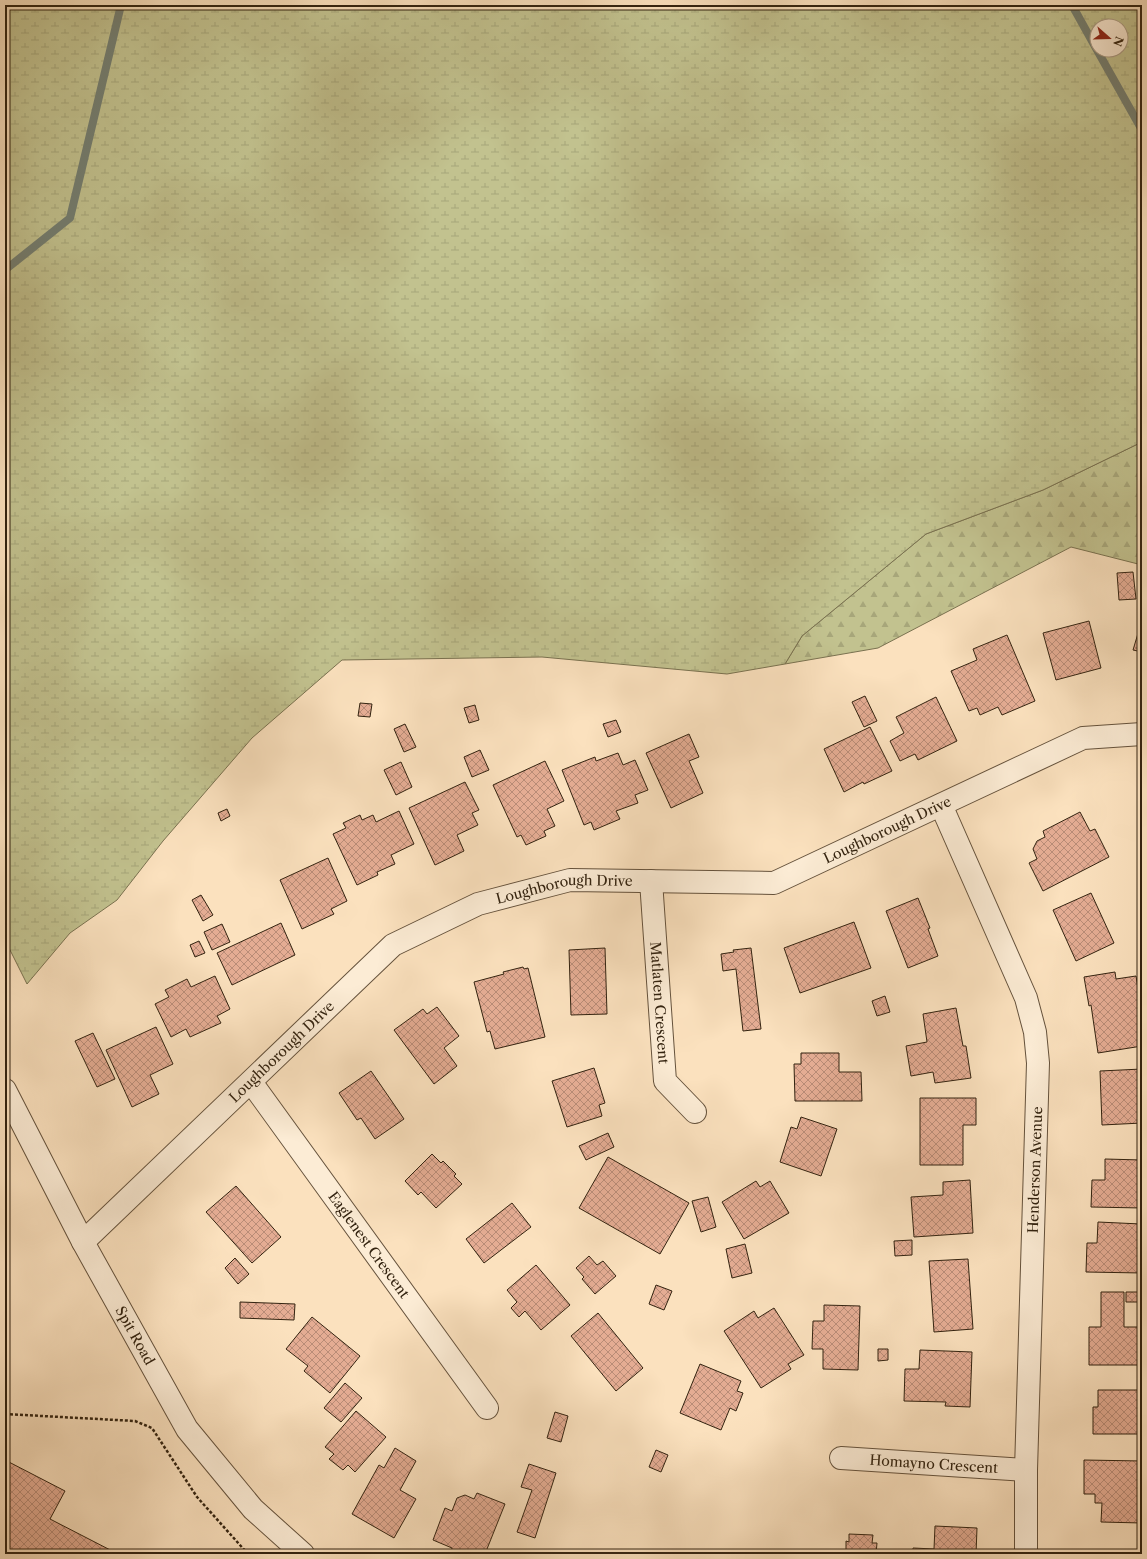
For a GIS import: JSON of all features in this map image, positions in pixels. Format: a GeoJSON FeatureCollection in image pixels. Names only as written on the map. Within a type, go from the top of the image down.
{"type":"FeatureCollection","features":[{"type":"Feature","properties":{"kind":"street","name":"Loughborough Drive"},"geometry":{"type":"LineString","coordinates":[[83,1242],[393,945],[478,904],[570,880],[774,883],[1083,738],[1142,734]]}},
{"type":"Feature","properties":{"kind":"street","name":"Henderson Avenue"},"geometry":{"type":"LineString","coordinates":[[941,805],[1026,998],[1035,1032],[1038,1063],[1026,1470],[1026,1554]]}},
{"type":"Feature","properties":{"kind":"street","name":"Matlaten Crescent"},"geometry":{"type":"LineString","coordinates":[[652,881],[665,1081],[695,1112]]}},
{"type":"Feature","properties":{"kind":"street","name":"Eaglenest Crescent"},"geometry":{"type":"LineString","coordinates":[[251,1082],[487,1408]]}},
{"type":"Feature","properties":{"kind":"street","name":"Spit Road"},"geometry":{"type":"LineString","coordinates":[[5,1090],[83,1242],[187,1429],[253,1509],[303,1554]]}},
{"type":"Feature","properties":{"kind":"street","name":"Homayno Crescent"},"geometry":{"type":"LineString","coordinates":[[841,1458],[1026,1470]]}},
{"type":"Feature","properties":{"kind":"path"},"geometry":{"type":"LineString","coordinates":[[5,1414],[135,1420],[152,1428],[197,1497],[248,1554]]}},
{"type":"Feature","properties":{"kind":"green space"},"geometry":{"type":"Polygon","coordinates":[[[5,5],[1142,5],[1142,442],[1043,490],[926,534],[802,636],[785,664],[727,674],[542,657],[342,660],[252,738],[163,841],[117,900],[70,933],[27,984],[5,940],[5,5]]]}},
{"type":"Feature","properties":{"kind":"green space"},"geometry":{"type":"Polygon","coordinates":[[[1142,442],[1142,565],[1071,547],[878,648],[785,664],[802,636],[926,534],[1043,490],[1142,442]]]}},
{"type":"Feature","properties":{"kind":"building"},"geometry":{"type":"Polygon","coordinates":[[[1133,572],[1136,599],[1119,600],[1117,573],[1133,572]]]}},
{"type":"Feature","properties":{"kind":"building"},"geometry":{"type":"Polygon","coordinates":[[[1142,620],[1142,652],[1133,650],[1142,620]]]}},
{"type":"Feature","properties":{"kind":"building"},"geometry":{"type":"Polygon","coordinates":[[[1089,621],[1101,668],[1056,680],[1043,633],[1089,621]]]}},
{"type":"Feature","properties":{"kind":"building"},"geometry":{"type":"Polygon","coordinates":[[[1007,635],[1035,701],[1002,715],[998,707],[980,715],[977,708],[969,711],[951,671],[977,660],[973,649],[1007,635]]]}},
{"type":"Feature","properties":{"kind":"building"},"geometry":{"type":"Polygon","coordinates":[[[865,696],[877,721],[864,727],[852,702],[865,696]]]}},
{"type":"Feature","properties":{"kind":"building"},"geometry":{"type":"Polygon","coordinates":[[[936,697],[957,741],[918,760],[915,754],[900,761],[890,741],[904,733],[896,717],[936,697]]]}},
{"type":"Feature","properties":{"kind":"building"},"geometry":{"type":"Polygon","coordinates":[[[360,703],[372,704],[370,717],[358,716],[360,703]]]}},
{"type":"Feature","properties":{"kind":"building"},"geometry":{"type":"Polygon","coordinates":[[[475,705],[479,720],[469,723],[464,708],[475,705]]]}},
{"type":"Feature","properties":{"kind":"building"},"geometry":{"type":"Polygon","coordinates":[[[616,720],[621,732],[608,737],[603,724],[616,720]]]}},
{"type":"Feature","properties":{"kind":"building"},"geometry":{"type":"Polygon","coordinates":[[[405,724],[416,747],[404,752],[394,729],[405,724]]]}},
{"type":"Feature","properties":{"kind":"building"},"geometry":{"type":"Polygon","coordinates":[[[870,727],[892,771],[864,784],[863,782],[844,792],[824,749],[870,727]]]}},
{"type":"Feature","properties":{"kind":"building"},"geometry":{"type":"Polygon","coordinates":[[[689,734],[699,757],[689,761],[703,793],[671,808],[646,753],[689,734]]]}},
{"type":"Feature","properties":{"kind":"building"},"geometry":{"type":"Polygon","coordinates":[[[480,750],[489,770],[472,777],[464,757],[480,750]]]}},
{"type":"Feature","properties":{"kind":"building"},"geometry":{"type":"Polygon","coordinates":[[[618,753],[623,765],[635,760],[648,790],[635,795],[638,803],[616,811],[620,819],[594,830],[591,822],[584,825],[562,770],[595,757],[596,761],[618,753]]]}},
{"type":"Feature","properties":{"kind":"building"},"geometry":{"type":"Polygon","coordinates":[[[545,761],[564,801],[547,809],[555,826],[544,831],[546,836],[526,845],[521,835],[517,837],[493,785],[545,761]]]}},
{"type":"Feature","properties":{"kind":"building"},"geometry":{"type":"Polygon","coordinates":[[[401,762],[412,787],[396,795],[384,770],[401,762]]]}},
{"type":"Feature","properties":{"kind":"building"},"geometry":{"type":"Polygon","coordinates":[[[465,782],[479,810],[472,813],[478,825],[457,835],[464,851],[435,865],[409,808],[465,782]]]}},
{"type":"Feature","properties":{"kind":"building"},"geometry":{"type":"Polygon","coordinates":[[[227,809],[230,816],[221,821],[218,813],[227,809]]]}},
{"type":"Feature","properties":{"kind":"building"},"geometry":{"type":"Polygon","coordinates":[[[399,811],[414,844],[391,855],[395,864],[377,872],[378,875],[357,885],[333,834],[346,828],[343,823],[360,815],[362,820],[373,815],[376,822],[399,811]]]}},
{"type":"Feature","properties":{"kind":"building"},"geometry":{"type":"Polygon","coordinates":[[[1080,812],[1090,831],[1095,829],[1109,857],[1043,891],[1029,863],[1037,859],[1033,849],[1037,841],[1045,837],[1043,831],[1080,812]]]}},
{"type":"Feature","properties":{"kind":"building"},"geometry":{"type":"Polygon","coordinates":[[[328,858],[347,901],[331,909],[334,914],[302,929],[280,880],[328,858]]]}},
{"type":"Feature","properties":{"kind":"building"},"geometry":{"type":"Polygon","coordinates":[[[1091,893],[1114,943],[1076,961],[1053,910],[1091,893]]]}},
{"type":"Feature","properties":{"kind":"building"},"geometry":{"type":"Polygon","coordinates":[[[201,895],[213,915],[203,921],[192,900],[201,895]]]}},
{"type":"Feature","properties":{"kind":"building"},"geometry":{"type":"Polygon","coordinates":[[[918,898],[930,928],[928,929],[938,956],[908,968],[886,911],[918,898]]]}},
{"type":"Feature","properties":{"kind":"building"},"geometry":{"type":"Polygon","coordinates":[[[854,922],[871,968],[800,993],[784,948],[854,922]]]}},
{"type":"Feature","properties":{"kind":"building"},"geometry":{"type":"Polygon","coordinates":[[[281,923],[295,955],[232,985],[217,953],[281,923]]]}},
{"type":"Feature","properties":{"kind":"building"},"geometry":{"type":"Polygon","coordinates":[[[222,924],[230,942],[212,950],[204,932],[222,924]]]}},
{"type":"Feature","properties":{"kind":"building"},"geometry":{"type":"Polygon","coordinates":[[[199,941],[205,953],[195,957],[190,945],[199,941]]]}},
{"type":"Feature","properties":{"kind":"building"},"geometry":{"type":"Polygon","coordinates":[[[605,948],[607,1014],[571,1015],[569,950],[605,948]]]}},
{"type":"Feature","properties":{"kind":"building"},"geometry":{"type":"Polygon","coordinates":[[[751,948],[761,1029],[743,1031],[736,969],[723,971],[721,954],[734,952],[733,950],[751,948]]]}},
{"type":"Feature","properties":{"kind":"building"},"geometry":{"type":"Polygon","coordinates":[[[523,967],[524,969],[528,968],[545,1037],[495,1049],[490,1031],[487,1032],[474,982],[523,967]]]}},
{"type":"Feature","properties":{"kind":"building"},"geometry":{"type":"Polygon","coordinates":[[[1115,972],[1116,979],[1136,976],[1142,1014],[1142,1046],[1098,1053],[1091,1005],[1089,1006],[1084,977],[1115,972]]]}},
{"type":"Feature","properties":{"kind":"building"},"geometry":{"type":"Polygon","coordinates":[[[215,976],[230,1009],[217,1016],[221,1023],[190,1037],[186,1029],[171,1037],[155,1004],[169,997],[165,990],[187,979],[191,987],[215,976]]]}},
{"type":"Feature","properties":{"kind":"building"},"geometry":{"type":"Polygon","coordinates":[[[885,996],[890,1012],[877,1016],[872,1001],[885,996]]]}},
{"type":"Feature","properties":{"kind":"building"},"geometry":{"type":"Polygon","coordinates":[[[437,1007],[459,1036],[444,1048],[457,1066],[434,1084],[394,1030],[423,1009],[427,1014],[437,1007]]]}},
{"type":"Feature","properties":{"kind":"building"},"geometry":{"type":"Polygon","coordinates":[[[956,1008],[963,1046],[966,1046],[971,1078],[935,1083],[933,1072],[911,1076],[906,1046],[927,1042],[923,1014],[956,1008]]]}},
{"type":"Feature","properties":{"kind":"building"},"geometry":{"type":"Polygon","coordinates":[[[156,1027],[173,1064],[150,1075],[159,1094],[132,1107],[106,1050],[156,1027]]]}},
{"type":"Feature","properties":{"kind":"building"},"geometry":{"type":"Polygon","coordinates":[[[93,1033],[115,1079],[97,1087],[75,1041],[93,1033]]]}},
{"type":"Feature","properties":{"kind":"building"},"geometry":{"type":"Polygon","coordinates":[[[801,1053],[839,1053],[839,1072],[861,1072],[862,1101],[795,1101],[794,1064],[801,1064],[801,1053]]]}},
{"type":"Feature","properties":{"kind":"building"},"geometry":{"type":"Polygon","coordinates":[[[594,1068],[605,1103],[599,1105],[602,1116],[567,1127],[552,1081],[594,1068]]]}},
{"type":"Feature","properties":{"kind":"building"},"geometry":{"type":"Polygon","coordinates":[[[1142,1069],[1142,1123],[1102,1125],[1100,1071],[1142,1069]]]}},
{"type":"Feature","properties":{"kind":"building"},"geometry":{"type":"Polygon","coordinates":[[[371,1071],[404,1119],[375,1139],[361,1118],[357,1120],[339,1093],[371,1071]]]}},
{"type":"Feature","properties":{"kind":"building"},"geometry":{"type":"Polygon","coordinates":[[[920,1098],[976,1098],[976,1125],[963,1125],[963,1165],[920,1165],[920,1098]]]}},
{"type":"Feature","properties":{"kind":"building"},"geometry":{"type":"Polygon","coordinates":[[[801,1117],[837,1129],[821,1176],[780,1162],[791,1127],[797,1129],[801,1117]]]}},
{"type":"Feature","properties":{"kind":"building"},"geometry":{"type":"Polygon","coordinates":[[[608,1133],[614,1147],[586,1160],[579,1146],[608,1133]]]}},
{"type":"Feature","properties":{"kind":"building"},"geometry":{"type":"Polygon","coordinates":[[[432,1154],[441,1163],[443,1161],[456,1174],[454,1176],[462,1184],[436,1208],[421,1192],[418,1195],[405,1181],[432,1154]]]}},
{"type":"Feature","properties":{"kind":"building"},"geometry":{"type":"Polygon","coordinates":[[[608,1157],[689,1203],[660,1254],[579,1208],[608,1157]]]}},
{"type":"Feature","properties":{"kind":"building"},"geometry":{"type":"Polygon","coordinates":[[[1105,1159],[1142,1160],[1142,1208],[1091,1207],[1092,1180],[1105,1180],[1105,1159]]]}},
{"type":"Feature","properties":{"kind":"building"},"geometry":{"type":"Polygon","coordinates":[[[970,1180],[973,1233],[914,1237],[911,1197],[943,1195],[943,1182],[970,1180]]]}},
{"type":"Feature","properties":{"kind":"building"},"geometry":{"type":"Polygon","coordinates":[[[756,1181],[760,1187],[770,1181],[789,1213],[744,1239],[722,1202],[756,1181]]]}},
{"type":"Feature","properties":{"kind":"building"},"geometry":{"type":"Polygon","coordinates":[[[236,1186],[281,1237],[252,1263],[206,1212],[236,1186]]]}},
{"type":"Feature","properties":{"kind":"building"},"geometry":{"type":"Polygon","coordinates":[[[708,1197],[716,1227],[701,1232],[692,1201],[708,1197]]]}},
{"type":"Feature","properties":{"kind":"building"},"geometry":{"type":"Polygon","coordinates":[[[512,1203],[531,1227],[484,1263],[466,1239],[512,1203]]]}},
{"type":"Feature","properties":{"kind":"building"},"geometry":{"type":"Polygon","coordinates":[[[1098,1222],[1141,1224],[1142,1273],[1086,1272],[1087,1243],[1097,1243],[1098,1222]]]}},
{"type":"Feature","properties":{"kind":"building"},"geometry":{"type":"Polygon","coordinates":[[[912,1240],[912,1255],[895,1256],[894,1241],[912,1240]]]}},
{"type":"Feature","properties":{"kind":"building"},"geometry":{"type":"Polygon","coordinates":[[[745,1244],[752,1273],[732,1278],[726,1249],[745,1244]]]}},
{"type":"Feature","properties":{"kind":"building"},"geometry":{"type":"Polygon","coordinates":[[[589,1256],[597,1265],[603,1261],[616,1276],[595,1294],[582,1279],[584,1277],[576,1268],[589,1256]]]}},
{"type":"Feature","properties":{"kind":"building"},"geometry":{"type":"Polygon","coordinates":[[[235,1258],[249,1274],[238,1284],[225,1268],[235,1258]]]}},
{"type":"Feature","properties":{"kind":"building"},"geometry":{"type":"Polygon","coordinates":[[[968,1259],[973,1329],[934,1332],[929,1261],[968,1259]]]}},
{"type":"Feature","properties":{"kind":"building"},"geometry":{"type":"Polygon","coordinates":[[[536,1265],[570,1305],[541,1330],[525,1311],[519,1317],[511,1308],[517,1302],[507,1290],[536,1265]]]}},
{"type":"Feature","properties":{"kind":"building"},"geometry":{"type":"Polygon","coordinates":[[[656,1285],[672,1291],[664,1310],[649,1304],[656,1285]]]}},
{"type":"Feature","properties":{"kind":"building"},"geometry":{"type":"Polygon","coordinates":[[[1101,1292],[1124,1292],[1124,1327],[1142,1327],[1142,1365],[1089,1365],[1089,1327],[1101,1327],[1101,1292]]]}},
{"type":"Feature","properties":{"kind":"building"},"geometry":{"type":"Polygon","coordinates":[[[1126,1292],[1142,1292],[1142,1302],[1126,1302],[1126,1292]]]}},
{"type":"Feature","properties":{"kind":"building"},"geometry":{"type":"Polygon","coordinates":[[[240,1302],[295,1304],[294,1320],[240,1318],[240,1302]]]}},
{"type":"Feature","properties":{"kind":"building"},"geometry":{"type":"Polygon","coordinates":[[[824,1305],[860,1306],[858,1370],[823,1369],[823,1349],[812,1349],[813,1321],[824,1321],[824,1305]]]}},
{"type":"Feature","properties":{"kind":"building"},"geometry":{"type":"Polygon","coordinates":[[[774,1308],[804,1355],[788,1364],[791,1369],[761,1388],[724,1331],[754,1311],[758,1318],[774,1308]]]}},
{"type":"Feature","properties":{"kind":"building"},"geometry":{"type":"Polygon","coordinates":[[[598,1313],[643,1368],[616,1391],[571,1336],[598,1313]]]}},
{"type":"Feature","properties":{"kind":"building"},"geometry":{"type":"Polygon","coordinates":[[[312,1317],[360,1356],[330,1393],[304,1371],[308,1366],[286,1349],[312,1317]]]}},
{"type":"Feature","properties":{"kind":"building"},"geometry":{"type":"Polygon","coordinates":[[[878,1349],[888,1349],[888,1360],[878,1361],[878,1349]]]}},
{"type":"Feature","properties":{"kind":"building"},"geometry":{"type":"Polygon","coordinates":[[[920,1350],[972,1352],[970,1407],[945,1406],[946,1402],[904,1401],[905,1369],[919,1369],[920,1350]]]}},
{"type":"Feature","properties":{"kind":"building"},"geometry":{"type":"Polygon","coordinates":[[[700,1364],[741,1381],[737,1391],[743,1393],[736,1411],[730,1408],[721,1430],[680,1413],[700,1364]]]}},
{"type":"Feature","properties":{"kind":"building"},"geometry":{"type":"Polygon","coordinates":[[[345,1383],[362,1398],[341,1422],[324,1408],[345,1383]]]}},
{"type":"Feature","properties":{"kind":"building"},"geometry":{"type":"Polygon","coordinates":[[[1098,1390],[1138,1390],[1138,1434],[1093,1434],[1093,1407],[1098,1407],[1098,1390]]]}},
{"type":"Feature","properties":{"kind":"building"},"geometry":{"type":"Polygon","coordinates":[[[356,1411],[386,1437],[355,1472],[348,1465],[343,1470],[329,1459],[334,1454],[325,1447],[356,1411]]]}},
{"type":"Feature","properties":{"kind":"building"},"geometry":{"type":"Polygon","coordinates":[[[555,1412],[568,1416],[561,1442],[547,1438],[555,1412]]]}},
{"type":"Feature","properties":{"kind":"building"},"geometry":{"type":"Polygon","coordinates":[[[395,1448],[416,1461],[400,1490],[416,1499],[394,1538],[352,1514],[379,1465],[384,1468],[395,1448]]]}},
{"type":"Feature","properties":{"kind":"building"},"geometry":{"type":"Polygon","coordinates":[[[656,1450],[668,1455],[661,1472],[649,1467],[656,1450]]]}},
{"type":"Feature","properties":{"kind":"building"},"geometry":{"type":"Polygon","coordinates":[[[5,1460],[65,1491],[50,1519],[118,1554],[5,1554],[5,1460]]]}},
{"type":"Feature","properties":{"kind":"building"},"geometry":{"type":"Polygon","coordinates":[[[1084,1460],[1142,1461],[1142,1523],[1101,1522],[1102,1503],[1095,1503],[1095,1494],[1084,1494],[1084,1460]]]}},
{"type":"Feature","properties":{"kind":"building"},"geometry":{"type":"Polygon","coordinates":[[[529,1464],[556,1473],[535,1538],[517,1532],[532,1490],[521,1487],[529,1464]]]}},
{"type":"Feature","properties":{"kind":"building"},"geometry":{"type":"Polygon","coordinates":[[[477,1493],[505,1504],[485,1554],[450,1554],[452,1548],[433,1540],[445,1508],[452,1511],[457,1498],[465,1495],[474,1499],[477,1493]]]}},
{"type":"Feature","properties":{"kind":"building"},"geometry":{"type":"Polygon","coordinates":[[[935,1526],[977,1528],[976,1554],[913,1554],[913,1548],[934,1549],[935,1526]]]}},
{"type":"Feature","properties":{"kind":"building"},"geometry":{"type":"Polygon","coordinates":[[[849,1534],[873,1535],[872,1543],[877,1543],[876,1554],[846,1554],[846,1541],[849,1542],[849,1534]]]}},
{"type":"Feature","properties":{"kind":"waterway"},"geometry":{"type":"LineString","coordinates":[[5,270],[70,218],[121,5]]}},
{"type":"Feature","properties":{"kind":"waterway"},"geometry":{"type":"LineString","coordinates":[[1072,5],[1089,36]]}},
{"type":"Feature","properties":{"kind":"waterway"},"geometry":{"type":"LineString","coordinates":[[1102,58],[1142,130]]}}]}
